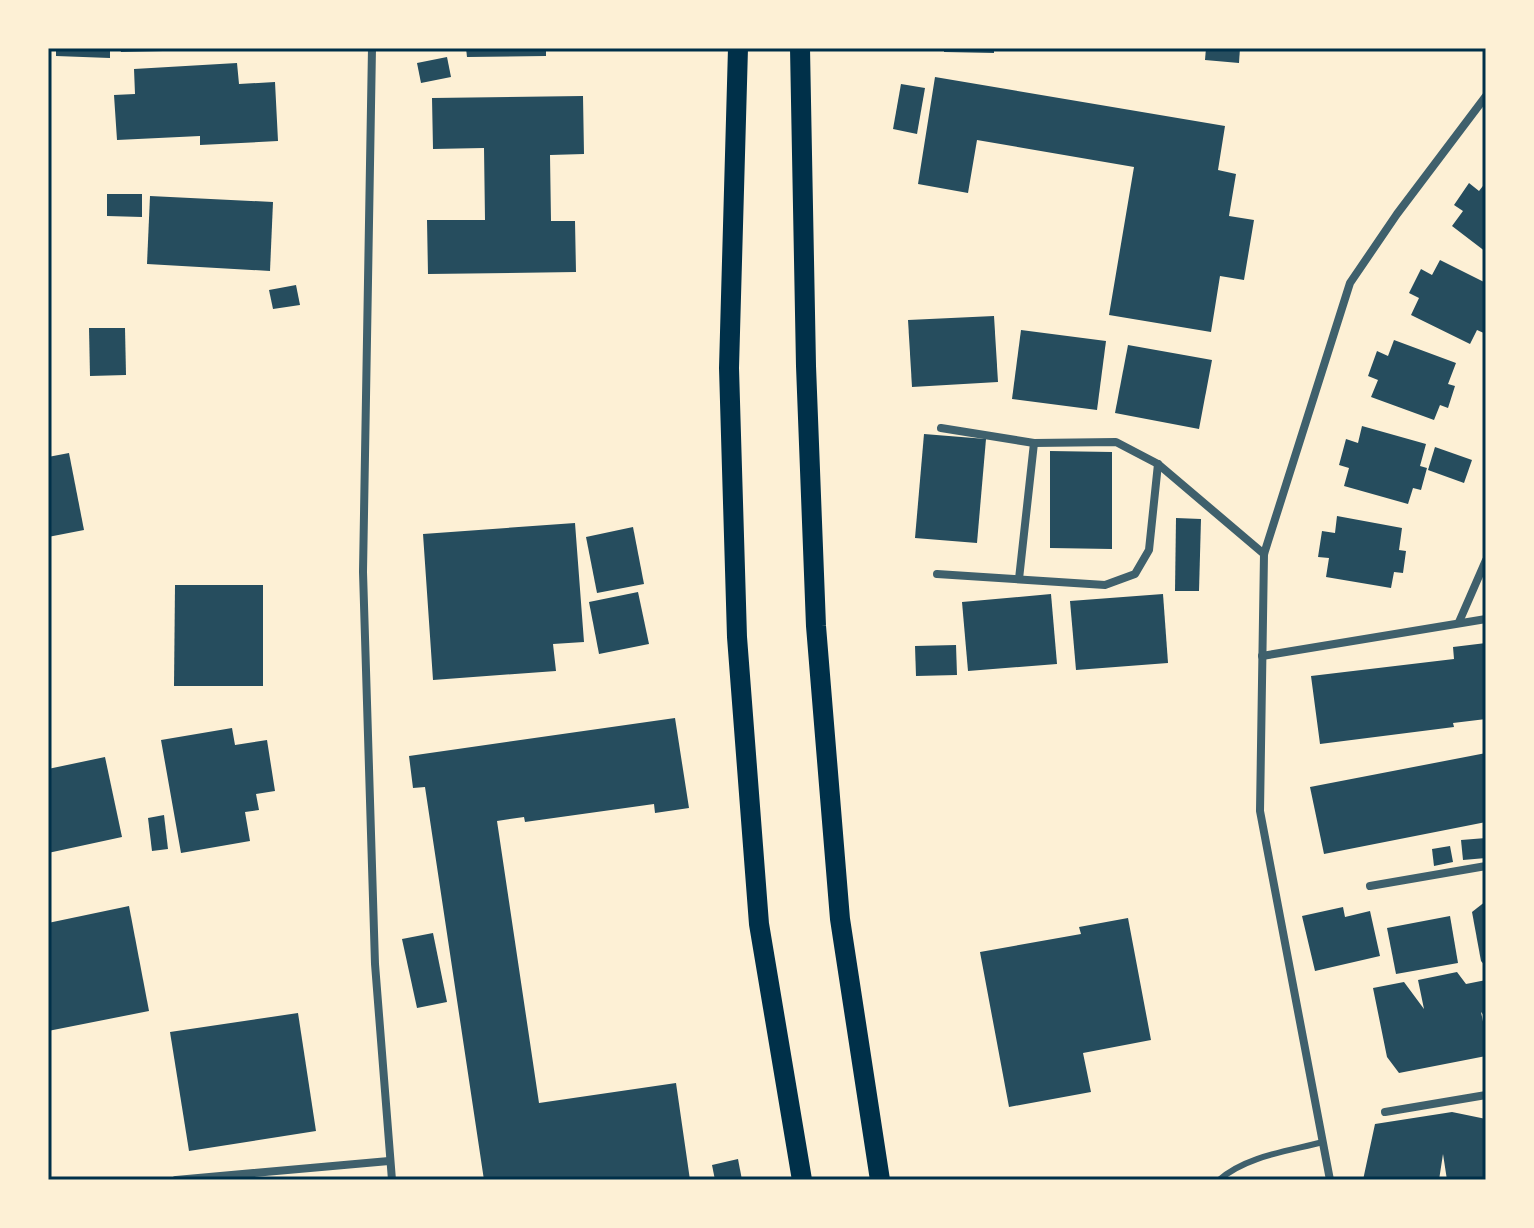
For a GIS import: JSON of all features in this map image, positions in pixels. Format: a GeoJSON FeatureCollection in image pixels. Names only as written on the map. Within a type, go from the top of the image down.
{"type":"FeatureCollection","features":[{"type":"Feature","properties":{"kind":"main road"},"geometry":{"type":"LineString","coordinates":[[738,48],[729,368],[737,637],[759,924],[802,1180]]}},
{"type":"Feature","properties":{"kind":"main road"},"geometry":{"type":"LineString","coordinates":[[800,48],[806,366],[816,626],[840,919],[880,1180]]}},
{"type":"Feature","properties":{"kind":"street"},"geometry":{"type":"LineString","coordinates":[[372,48],[363,572],[375,964],[392,1180]]}},
{"type":"Feature","properties":{"kind":"street"},"geometry":{"type":"LineString","coordinates":[[1330,1180],[1260,811],[1264,554],[1350,283],[1397,214],[1486,96]]}},
{"type":"Feature","properties":{"kind":"street"},"geometry":{"type":"LineString","coordinates":[[941,428],[1034,443],[1116,442],[1158,464],[1264,554]]}},
{"type":"Feature","properties":{"kind":"street"},"geometry":{"type":"LineString","coordinates":[[1019,579],[1034,443]]}},
{"type":"Feature","properties":{"kind":"street"},"geometry":{"type":"LineString","coordinates":[[937,574],[1105,585],[1135,574],[1149,550],[1158,464]]}},
{"type":"Feature","properties":{"kind":"street"},"geometry":{"type":"LineString","coordinates":[[1459,622],[1486,560]]}},
{"type":"Feature","properties":{"kind":"street"},"geometry":{"type":"LineString","coordinates":[[1262,656],[1486,619]]}},
{"type":"Feature","properties":{"kind":"street"},"geometry":{"type":"LineString","coordinates":[[1370,886],[1486,866]]}},
{"type":"Feature","properties":{"kind":"street"},"geometry":{"type":"LineString","coordinates":[[1385,1112],[1486,1095]]}},
{"type":"Feature","properties":{"kind":"street"},"geometry":{"type":"LineString","coordinates":[[176,1180],[389,1161]]}},
{"type":"Feature","properties":{"kind":"lane"},"geometry":{"type":"LineString","coordinates":[[1219,1180],[1244,1164],[1323,1142]]}},
{"type":"Feature","properties":{"kind":"building"},"geometry":{"type":"Polygon","coordinates":[[[56,48],[110,48],[110,58],[56,56],[56,48]]]}},
{"type":"Feature","properties":{"kind":"building"},"geometry":{"type":"Polygon","coordinates":[[[120,48],[163,48],[163,51],[121,52],[120,48]]]}},
{"type":"Feature","properties":{"kind":"building"},"geometry":{"type":"Polygon","coordinates":[[[466,48],[546,48],[546,56],[467,57],[466,48]]]}},
{"type":"Feature","properties":{"kind":"building"},"geometry":{"type":"Polygon","coordinates":[[[944,48],[994,48],[994,53],[944,52],[944,48]]]}},
{"type":"Feature","properties":{"kind":"building"},"geometry":{"type":"Polygon","coordinates":[[[1206,48],[1240,48],[1239,63],[1205,60],[1206,48]]]}},
{"type":"Feature","properties":{"kind":"building"},"geometry":{"type":"Polygon","coordinates":[[[447,57],[451,77],[421,83],[417,63],[447,57]]]}},
{"type":"Feature","properties":{"kind":"building"},"geometry":{"type":"Polygon","coordinates":[[[237,63],[239,84],[275,82],[278,141],[200,145],[200,136],[117,140],[114,95],[135,94],[134,69],[237,63]]]}},
{"type":"Feature","properties":{"kind":"building"},"geometry":{"type":"Polygon","coordinates":[[[935,77],[1225,126],[1218,170],[1236,174],[1229,216],[1254,220],[1244,280],[1220,276],[1211,332],[1109,315],[1134,167],[977,140],[968,193],[918,184],[935,77]]]}},
{"type":"Feature","properties":{"kind":"building"},"geometry":{"type":"Polygon","coordinates":[[[901,84],[925,88],[917,134],[893,129],[901,84]]]}},
{"type":"Feature","properties":{"kind":"building"},"geometry":{"type":"Polygon","coordinates":[[[583,96],[584,154],[550,155],[551,221],[575,221],[576,272],[428,274],[427,220],[485,220],[484,148],[433,149],[432,98],[583,96]]]}},
{"type":"Feature","properties":{"kind":"building"},"geometry":{"type":"Polygon","coordinates":[[[1486,182],[1486,252],[1452,226],[1463,211],[1454,205],[1469,183],[1479,191],[1486,182]]]}},
{"type":"Feature","properties":{"kind":"building"},"geometry":{"type":"Polygon","coordinates":[[[107,194],[142,194],[142,217],[107,216],[107,194]]]}},
{"type":"Feature","properties":{"kind":"building"},"geometry":{"type":"Polygon","coordinates":[[[150,196],[273,202],[270,271],[147,264],[150,196]]]}},
{"type":"Feature","properties":{"kind":"building"},"geometry":{"type":"Polygon","coordinates":[[[1440,260],[1486,283],[1486,334],[1477,330],[1470,344],[1411,315],[1419,298],[1409,293],[1421,269],[1432,275],[1440,260]]]}},
{"type":"Feature","properties":{"kind":"building"},"geometry":{"type":"Polygon","coordinates":[[[296,285],[300,305],[273,309],[269,290],[296,285]]]}},
{"type":"Feature","properties":{"kind":"building"},"geometry":{"type":"Polygon","coordinates":[[[994,316],[998,382],[912,387],[908,320],[994,316]]]}},
{"type":"Feature","properties":{"kind":"building"},"geometry":{"type":"Polygon","coordinates":[[[89,328],[125,328],[126,375],[90,376],[89,328]]]}},
{"type":"Feature","properties":{"kind":"building"},"geometry":{"type":"Polygon","coordinates":[[[1021,330],[1106,341],[1097,410],[1012,399],[1021,330]]]}},
{"type":"Feature","properties":{"kind":"building"},"geometry":{"type":"Polygon","coordinates":[[[1394,340],[1456,363],[1448,384],[1455,386],[1448,408],[1440,405],[1434,420],[1371,397],[1378,380],[1368,376],[1377,351],[1388,356],[1394,340]]]}},
{"type":"Feature","properties":{"kind":"building"},"geometry":{"type":"Polygon","coordinates":[[[1128,345],[1212,360],[1199,429],[1115,413],[1128,345]]]}},
{"type":"Feature","properties":{"kind":"building"},"geometry":{"type":"Polygon","coordinates":[[[1362,426],[1426,444],[1420,466],[1427,468],[1421,490],[1413,488],[1408,504],[1344,486],[1349,468],[1339,465],[1346,439],[1358,443],[1362,426]]]}},
{"type":"Feature","properties":{"kind":"building"},"geometry":{"type":"Polygon","coordinates":[[[924,434],[986,439],[977,543],[915,538],[924,434]]]}},
{"type":"Feature","properties":{"kind":"building"},"geometry":{"type":"Polygon","coordinates":[[[1435,447],[1472,460],[1464,483],[1428,470],[1435,447]]]}},
{"type":"Feature","properties":{"kind":"building"},"geometry":{"type":"Polygon","coordinates":[[[1050,451],[1112,452],[1112,549],[1050,548],[1050,451]]]}},
{"type":"Feature","properties":{"kind":"building"},"geometry":{"type":"Polygon","coordinates":[[[69,453],[84,530],[48,537],[48,457],[69,453]]]}},
{"type":"Feature","properties":{"kind":"building"},"geometry":{"type":"Polygon","coordinates":[[[1337,516],[1402,528],[1399,550],[1406,551],[1403,573],[1394,572],[1391,588],[1326,577],[1329,558],[1318,557],[1322,531],[1335,533],[1337,516]]]}},
{"type":"Feature","properties":{"kind":"building"},"geometry":{"type":"Polygon","coordinates":[[[1176,518],[1201,519],[1199,591],[1175,591],[1176,518]]]}},
{"type":"Feature","properties":{"kind":"building"},"geometry":{"type":"Polygon","coordinates":[[[575,523],[584,642],[553,644],[556,671],[433,680],[423,534],[575,523]]]}},
{"type":"Feature","properties":{"kind":"building"},"geometry":{"type":"Polygon","coordinates":[[[633,527],[644,584],[597,593],[586,537],[633,527]]]}},
{"type":"Feature","properties":{"kind":"building"},"geometry":{"type":"Polygon","coordinates":[[[175,585],[263,585],[263,686],[174,686],[175,585]]]}},
{"type":"Feature","properties":{"kind":"building"},"geometry":{"type":"Polygon","coordinates":[[[638,592],[649,644],[599,654],[589,602],[638,592]]]}},
{"type":"Feature","properties":{"kind":"building"},"geometry":{"type":"Polygon","coordinates":[[[1051,594],[1057,664],[968,671],[962,602],[1051,594]]]}},
{"type":"Feature","properties":{"kind":"building"},"geometry":{"type":"Polygon","coordinates":[[[1163,594],[1168,663],[1076,670],[1070,601],[1163,594]]]}},
{"type":"Feature","properties":{"kind":"building"},"geometry":{"type":"Polygon","coordinates":[[[1486,643],[1486,719],[1453,723],[1454,727],[1320,744],[1311,676],[1454,659],[1453,647],[1486,643]]]}},
{"type":"Feature","properties":{"kind":"building"},"geometry":{"type":"Polygon","coordinates":[[[956,645],[957,675],[916,676],[915,646],[956,645]]]}},
{"type":"Feature","properties":{"kind":"building"},"geometry":{"type":"Polygon","coordinates":[[[675,718],[689,808],[655,813],[654,804],[525,822],[524,817],[497,821],[539,1103],[676,1083],[690,1180],[484,1180],[425,787],[413,788],[409,756],[675,718]]]}},
{"type":"Feature","properties":{"kind":"building"},"geometry":{"type":"Polygon","coordinates":[[[232,728],[235,745],[267,740],[275,791],[256,794],[259,810],[245,812],[250,841],[181,853],[161,740],[232,728]]]}},
{"type":"Feature","properties":{"kind":"building"},"geometry":{"type":"Polygon","coordinates":[[[1486,753],[1486,822],[1324,854],[1310,787],[1486,753]]]}},
{"type":"Feature","properties":{"kind":"building"},"geometry":{"type":"Polygon","coordinates":[[[105,757],[122,837],[48,853],[48,769],[105,757]]]}},
{"type":"Feature","properties":{"kind":"building"},"geometry":{"type":"Polygon","coordinates":[[[164,815],[168,849],[152,851],[148,818],[164,815]]]}},
{"type":"Feature","properties":{"kind":"building"},"geometry":{"type":"Polygon","coordinates":[[[1486,838],[1486,858],[1463,860],[1461,840],[1486,838]]]}},
{"type":"Feature","properties":{"kind":"building"},"geometry":{"type":"Polygon","coordinates":[[[1450,846],[1453,862],[1434,866],[1432,849],[1450,846]]]}},
{"type":"Feature","properties":{"kind":"building"},"geometry":{"type":"Polygon","coordinates":[[[1486,901],[1486,967],[1481,961],[1472,912],[1486,901]]]}},
{"type":"Feature","properties":{"kind":"building"},"geometry":{"type":"Polygon","coordinates":[[[129,906],[149,1011],[48,1031],[48,923],[129,906]]]}},
{"type":"Feature","properties":{"kind":"building"},"geometry":{"type":"Polygon","coordinates":[[[1343,907],[1345,917],[1370,911],[1380,956],[1315,971],[1302,916],[1343,907]]]}},
{"type":"Feature","properties":{"kind":"building"},"geometry":{"type":"Polygon","coordinates":[[[1450,916],[1458,963],[1396,974],[1387,928],[1450,916]]]}},
{"type":"Feature","properties":{"kind":"building"},"geometry":{"type":"Polygon","coordinates":[[[1128,918],[1151,1040],[1083,1053],[1091,1092],[1009,1107],[980,952],[1081,934],[1079,927],[1128,918]]]}},
{"type":"Feature","properties":{"kind":"building"},"geometry":{"type":"Polygon","coordinates":[[[433,933],[447,1002],[417,1008],[402,939],[433,933]]]}},
{"type":"Feature","properties":{"kind":"building"},"geometry":{"type":"Polygon","coordinates":[[[1457,972],[1466,984],[1486,980],[1486,1018],[1481,1012],[1486,1056],[1399,1073],[1387,1057],[1373,988],[1404,982],[1424,1009],[1418,980],[1457,972]]]}},
{"type":"Feature","properties":{"kind":"building"},"geometry":{"type":"Polygon","coordinates":[[[298,1013],[316,1131],[189,1151],[170,1032],[298,1013]]]}},
{"type":"Feature","properties":{"kind":"building"},"geometry":{"type":"Polygon","coordinates":[[[1452,1112],[1486,1119],[1486,1180],[1447,1180],[1443,1154],[1439,1180],[1363,1180],[1375,1124],[1452,1112]]]}},
{"type":"Feature","properties":{"kind":"building"},"geometry":{"type":"Polygon","coordinates":[[[738,1159],[742,1180],[715,1180],[712,1165],[738,1159]]]}}]}
